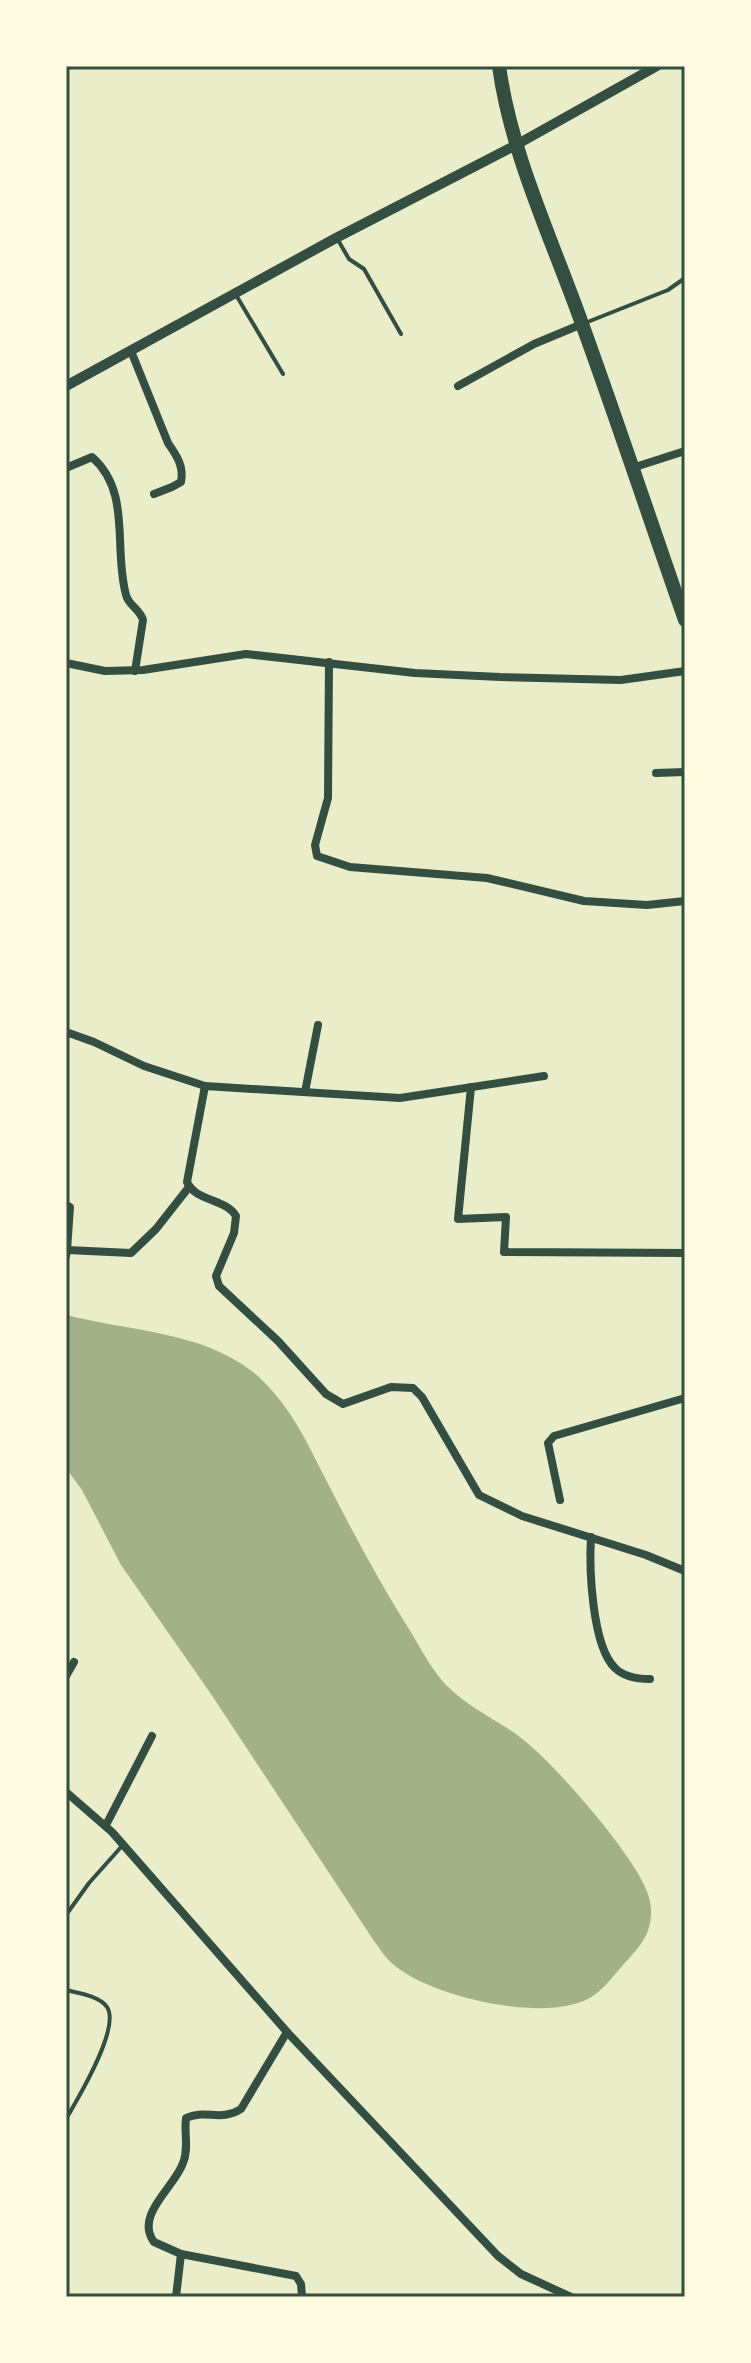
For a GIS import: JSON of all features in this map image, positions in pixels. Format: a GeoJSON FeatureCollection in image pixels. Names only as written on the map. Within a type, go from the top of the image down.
{"type":"FeatureCollection","features":[{"type":"Feature","properties":{"kind":"main road"},"geometry":{"type":"LineString","coordinates":[[499,66],[516,145],[685,620]]}},
{"type":"Feature","properties":{"kind":"street"},"geometry":{"type":"LineString","coordinates":[[66,386],[657,66]]}},
{"type":"Feature","properties":{"kind":"street"},"geometry":{"type":"LineString","coordinates":[[458,386],[534,344],[582,324]]}},
{"type":"Feature","properties":{"kind":"street"},"geometry":{"type":"LineString","coordinates":[[131,351],[168,443],[178,456],[183,471],[181,482],[154,494]]}},
{"type":"Feature","properties":{"kind":"street"},"geometry":{"type":"LineString","coordinates":[[631,469],[685,451]]}},
{"type":"Feature","properties":{"kind":"street"},"geometry":{"type":"LineString","coordinates":[[66,468],[92,457],[114,485],[125,594],[143,620],[135,671]]}},
{"type":"Feature","properties":{"kind":"street"},"geometry":{"type":"LineString","coordinates":[[66,663],[105,671],[135,671],[246,654],[415,673],[515,678],[621,680],[685,671]]}},
{"type":"Feature","properties":{"kind":"street"},"geometry":{"type":"LineString","coordinates":[[329,662],[328,798],[315,845],[317,856],[350,867],[487,878],[584,901],[647,905],[685,901]]}},
{"type":"Feature","properties":{"kind":"street"},"geometry":{"type":"LineString","coordinates":[[656,773],[685,772]]}},
{"type":"Feature","properties":{"kind":"street"},"geometry":{"type":"LineString","coordinates":[[305,1092],[318,1025]]}},
{"type":"Feature","properties":{"kind":"street"},"geometry":{"type":"LineString","coordinates":[[66,1032],[144,1066],[205,1086],[400,1098],[544,1076]]}},
{"type":"Feature","properties":{"kind":"street"},"geometry":{"type":"LineString","coordinates":[[205,1086],[187,1182],[189,1187],[228,1207],[236,1216],[234,1233],[216,1276],[219,1286],[278,1341],[326,1394],[343,1404],[391,1387],[413,1388],[422,1397],[479,1495],[522,1516],[685,1571]]}},
{"type":"Feature","properties":{"kind":"street"},"geometry":{"type":"LineString","coordinates":[[471,1087],[458,1219],[506,1217],[504,1252],[685,1253]]}},
{"type":"Feature","properties":{"kind":"street"},"geometry":{"type":"LineString","coordinates":[[66,1205],[70,1207],[66,1253],[131,1253],[156,1229],[189,1187]]}},
{"type":"Feature","properties":{"kind":"street"},"geometry":{"type":"LineString","coordinates":[[560,1500],[550,1439],[685,1398]]}},
{"type":"Feature","properties":{"kind":"street"},"geometry":{"type":"LineString","coordinates":[[591,1537],[589,1564],[595,1617],[607,1659],[627,1676],[650,1679]]}},
{"type":"Feature","properties":{"kind":"street"},"geometry":{"type":"LineString","coordinates":[[66,1676],[74,1662]]}},
{"type":"Feature","properties":{"kind":"street"},"geometry":{"type":"LineString","coordinates":[[106,1825],[152,1736]]}},
{"type":"Feature","properties":{"kind":"street"},"geometry":{"type":"LineString","coordinates":[[66,1792],[106,1825],[287,2032],[498,2256],[521,2274],[571,2297]]}},
{"type":"Feature","properties":{"kind":"street"},"geometry":{"type":"LineString","coordinates":[[287,2032],[241,2109],[229,2116],[195,2115],[186,2118],[186,2156],[155,2205],[149,2232],[154,2242],[181,2254],[296,2276],[301,2284],[302,2297]]}},
{"type":"Feature","properties":{"kind":"street"},"geometry":{"type":"LineString","coordinates":[[176,2297],[181,2254]]}},
{"type":"Feature","properties":{"kind":"lane"},"geometry":{"type":"LineString","coordinates":[[336,238],[349,259],[364,269],[401,334]]}},
{"type":"Feature","properties":{"kind":"lane"},"geometry":{"type":"LineString","coordinates":[[582,324],[668,290],[685,278]]}},
{"type":"Feature","properties":{"kind":"lane"},"geometry":{"type":"LineString","coordinates":[[236,295],[283,374]]}},
{"type":"Feature","properties":{"kind":"lane"},"geometry":{"type":"LineString","coordinates":[[66,1915],[123,1844]]}},
{"type":"Feature","properties":{"kind":"lane"},"geometry":{"type":"LineString","coordinates":[[66,1990],[99,2000],[107,2006],[109,2013],[103,2048],[88,2082],[66,2119]]}},
{"type":"Feature","properties":{"kind":"shaded area"},"geometry":{"type":"Polygon","coordinates":[[[66,1315],[163,1334],[211,1348],[253,1372],[284,1406],[308,1444],[376,1574],[437,1674],[455,1693],[516,1735],[558,1772],[616,1841],[644,1885],[651,1911],[646,1936],[597,1993],[574,2004],[549,2008],[491,2003],[462,1997],[411,1977],[383,1954],[211,1694],[121,1565],[82,1490],[66,1468],[66,1315]]]}}]}
